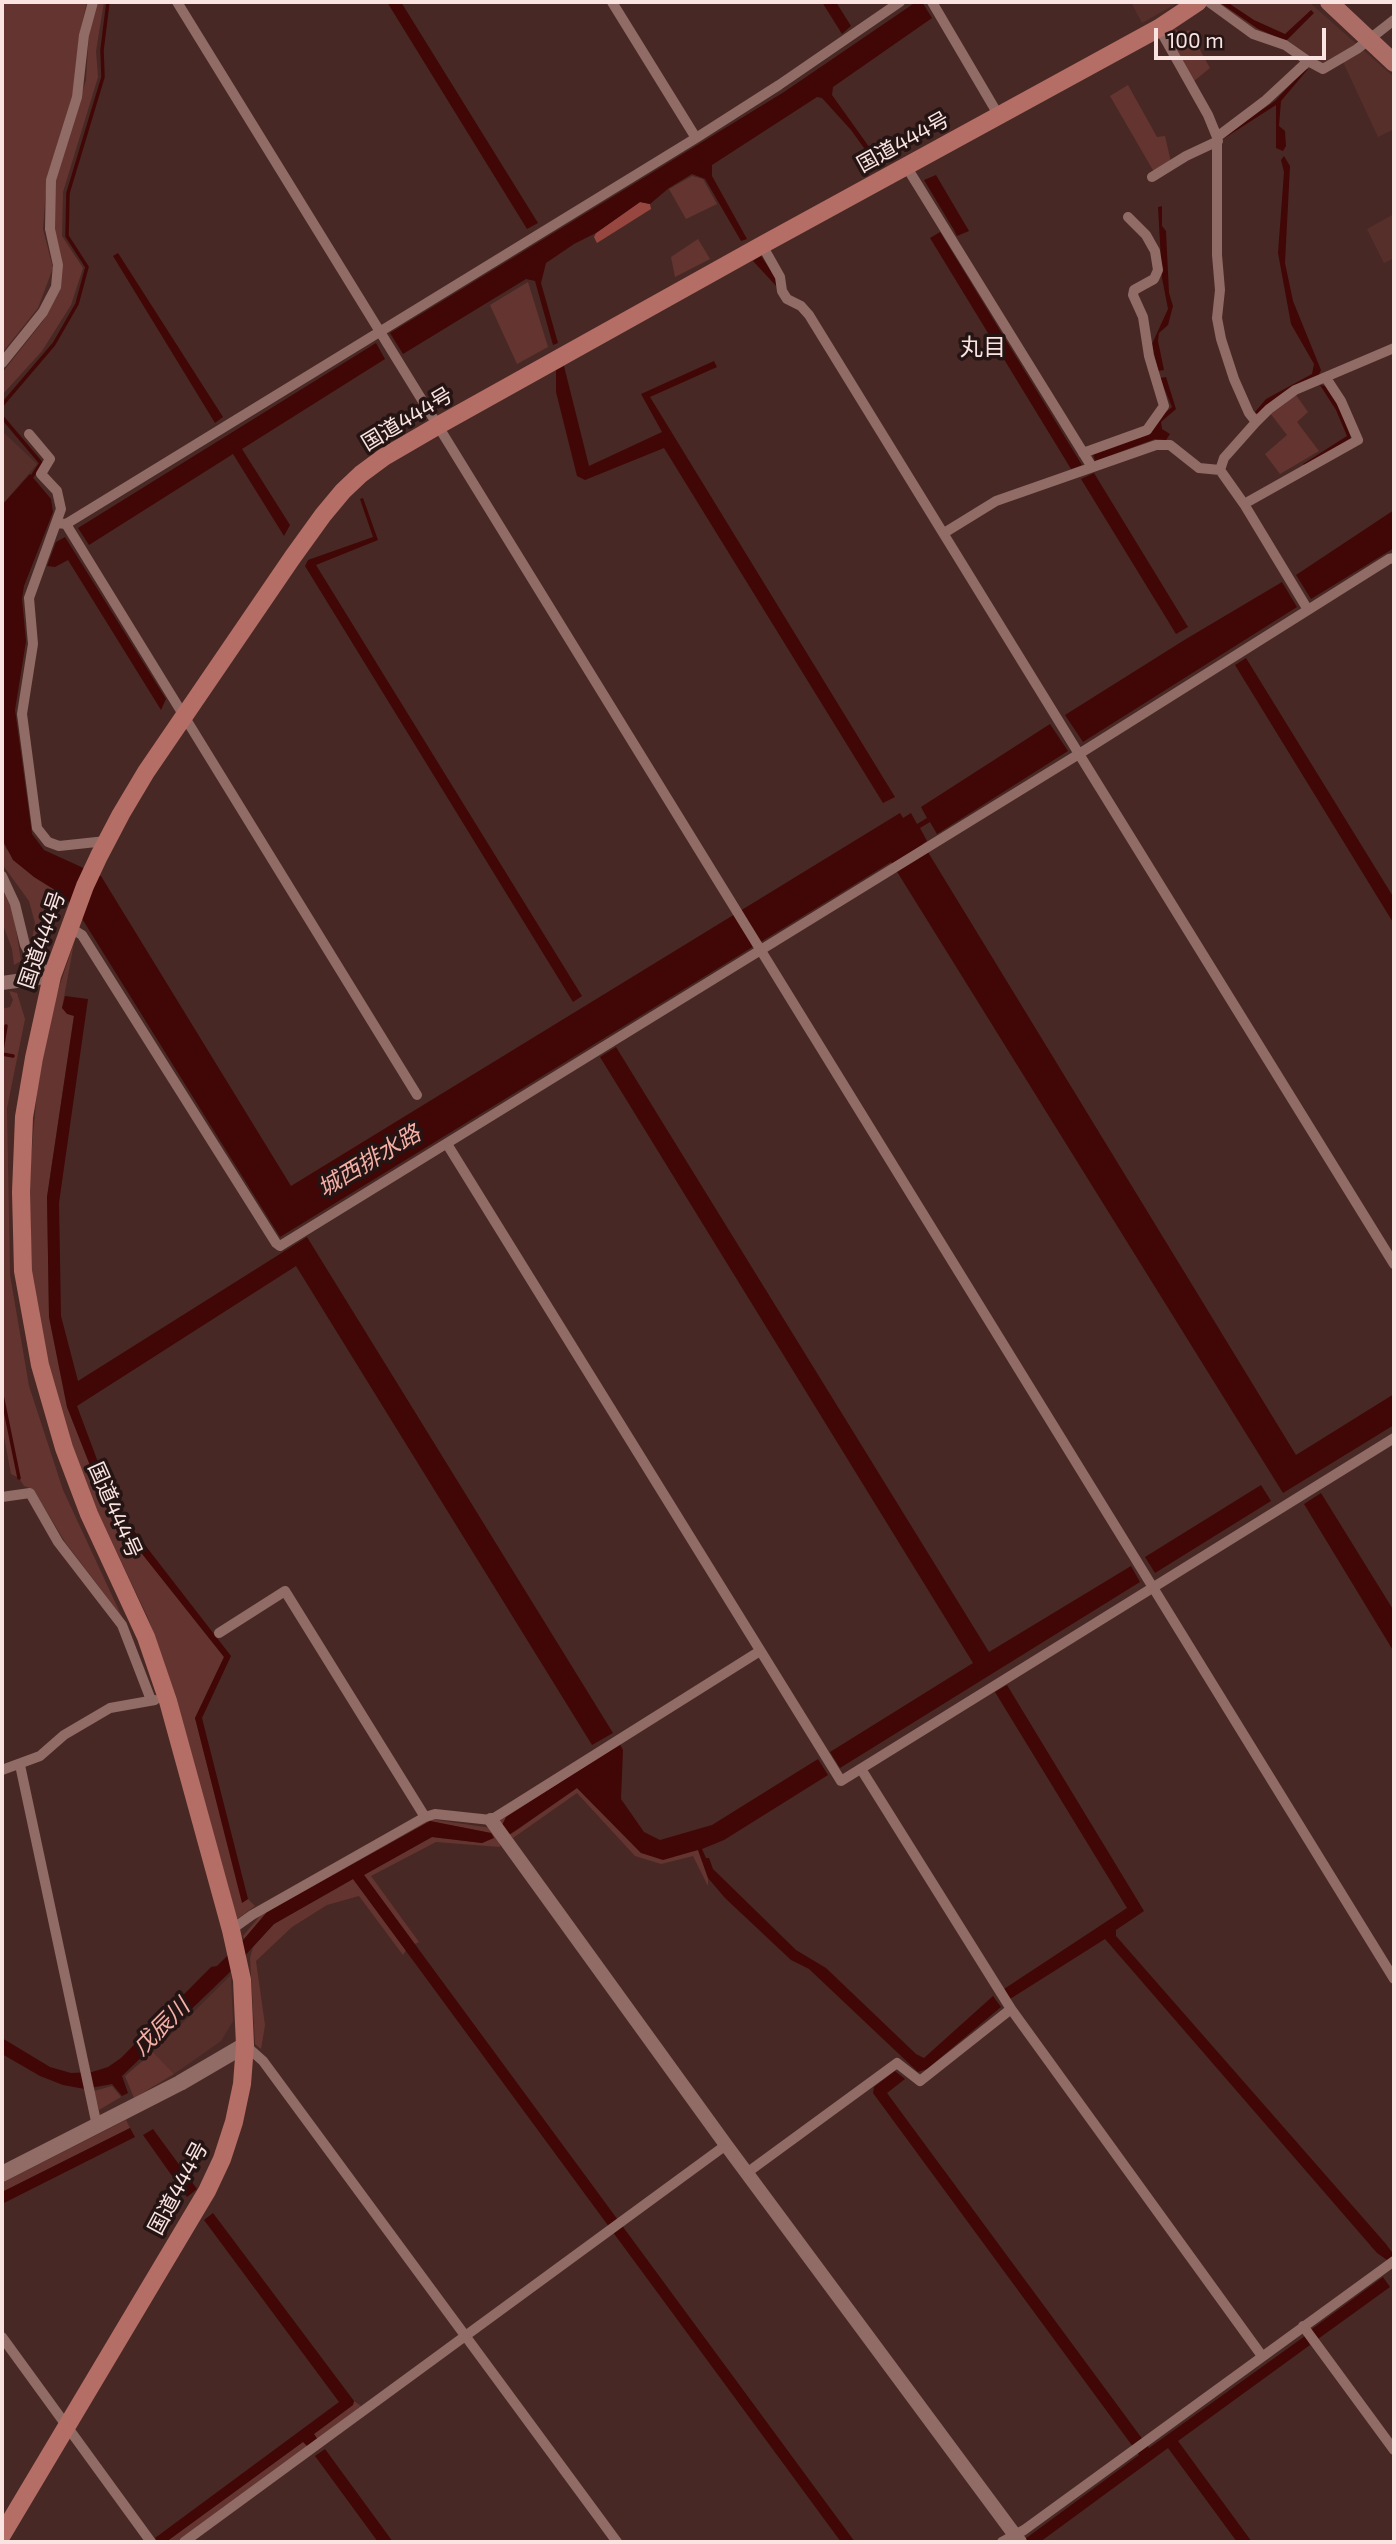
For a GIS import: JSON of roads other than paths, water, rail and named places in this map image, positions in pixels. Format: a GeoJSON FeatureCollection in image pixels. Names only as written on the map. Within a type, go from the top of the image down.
{"type":"FeatureCollection","features":[{"type":"Feature","properties":{"kind":"highway","name":"国道444号"},"geometry":{"type":"LineString","coordinates":[[2,2535],[212,2180],[234,2122],[242,2084],[245,2045],[242,1980],[231,1930],[160,1701],[146,1637],[89,1514],[64,1448],[40,1366],[23,1271],[21,1192],[24,1117],[42,1014],[52,976],[71,924],[103,849],[146,772],[292,558],[343,491],[384,457],[762,245],[1159,28],[1198,2]]}},
{"type":"Feature","properties":{"kind":"main road"},"geometry":{"type":"LineString","coordinates":[[1329,2],[1394,62]]}},
{"type":"Feature","properties":{"kind":"main road"},"geometry":{"type":"LineString","coordinates":[[2,2175],[180,2083],[245,2045]]}},
{"type":"Feature","properties":{"kind":"street"},"geometry":{"type":"LineString","coordinates":[[2,363],[43,312],[56,287],[58,265],[50,229],[51,180],[77,97],[84,35],[93,2]]}},
{"type":"Feature","properties":{"kind":"street"},"geometry":{"type":"LineString","coordinates":[[177,2],[1394,1979]]}},
{"type":"Feature","properties":{"kind":"street"},"geometry":{"type":"LineString","coordinates":[[612,2],[696,138]]}},
{"type":"Feature","properties":{"kind":"street"},"geometry":{"type":"LineString","coordinates":[[62,524],[696,138],[900,2]]}},
{"type":"Feature","properties":{"kind":"street"},"geometry":{"type":"LineString","coordinates":[[932,2],[999,116]]}},
{"type":"Feature","properties":{"kind":"street"},"geometry":{"type":"LineString","coordinates":[[1209,2],[1253,34],[1285,45],[1323,69],[1370,40],[1394,20]]}},
{"type":"Feature","properties":{"kind":"street"},"geometry":{"type":"LineString","coordinates":[[1159,28],[1208,115],[1218,139],[1217,255],[1220,290],[1217,318],[1220,339],[1234,379],[1249,413],[1256,422]]}},
{"type":"Feature","properties":{"kind":"street"},"geometry":{"type":"LineString","coordinates":[[1152,177],[1218,139],[1308,61]]}},
{"type":"Feature","properties":{"kind":"street"},"geometry":{"type":"LineString","coordinates":[[906,166],[1092,467]]}},
{"type":"Feature","properties":{"kind":"street"},"geometry":{"type":"LineString","coordinates":[[1083,453],[1147,430],[1164,406],[1149,356],[1143,317],[1133,295],[1134,290],[1154,279],[1158,270],[1155,251],[1146,235],[1128,217]]}},
{"type":"Feature","properties":{"kind":"street"},"geometry":{"type":"LineString","coordinates":[[762,245],[780,277],[782,291],[787,299],[801,306],[809,315],[1394,1264]]}},
{"type":"Feature","properties":{"kind":"street"},"geometry":{"type":"LineString","coordinates":[[1220,470],[1224,457],[1256,422],[1295,390],[1394,348]]}},
{"type":"Feature","properties":{"kind":"street"},"geometry":{"type":"LineString","coordinates":[[1244,504],[1358,440],[1326,378]]}},
{"type":"Feature","properties":{"kind":"street"},"geometry":{"type":"LineString","coordinates":[[29,434],[50,458],[41,474],[57,491],[62,524],[29,598],[33,645],[22,714],[37,828],[48,842],[59,846],[103,849]]}},
{"type":"Feature","properties":{"kind":"street"},"geometry":{"type":"LineString","coordinates":[[944,533],[996,501],[1156,445],[1170,445],[1199,468],[1220,470],[1244,504],[1308,610]]}},
{"type":"Feature","properties":{"kind":"street"},"geometry":{"type":"LineString","coordinates":[[62,524],[76,541],[417,1095]]}},
{"type":"Feature","properties":{"kind":"street"},"geometry":{"type":"LineString","coordinates":[[71,924],[82,934],[280,1246],[1394,558]]}},
{"type":"Feature","properties":{"kind":"street"},"geometry":{"type":"LineString","coordinates":[[2,876],[15,904],[25,945],[33,960],[52,976]]}},
{"type":"Feature","properties":{"kind":"street"},"geometry":{"type":"LineString","coordinates":[[2,982],[52,976]]}},
{"type":"Feature","properties":{"kind":"street"},"geometry":{"type":"LineString","coordinates":[[447,1144],[841,1781],[1394,1438]]}},
{"type":"Feature","properties":{"kind":"street"},"geometry":{"type":"LineString","coordinates":[[2,1497],[30,1493],[58,1542],[122,1625],[160,1701],[110,1708],[64,1735],[40,1756],[2,1770]]}},
{"type":"Feature","properties":{"kind":"street"},"geometry":{"type":"LineString","coordinates":[[219,1633],[285,1591],[425,1817]]}},
{"type":"Feature","properties":{"kind":"street"},"geometry":{"type":"LineString","coordinates":[[231,1930],[252,1915],[425,1817],[435,1814],[491,1820],[760,1651]]}},
{"type":"Feature","properties":{"kind":"street"},"geometry":{"type":"LineString","coordinates":[[20,1765],[97,2126]]}},
{"type":"Feature","properties":{"kind":"street"},"geometry":{"type":"LineString","coordinates":[[861,1769],[1011,2009],[1262,2356]]}},
{"type":"Feature","properties":{"kind":"street"},"geometry":{"type":"LineString","coordinates":[[491,1820],[1012,2539],[1262,2356],[1308,2333],[1394,2261]]}},
{"type":"Feature","properties":{"kind":"street"},"geometry":{"type":"LineString","coordinates":[[748,2172],[897,2063],[920,2081],[1011,2009]]}},
{"type":"Feature","properties":{"kind":"street"},"geometry":{"type":"LineString","coordinates":[[245,2045],[263,2060],[617,2542]]}},
{"type":"Feature","properties":{"kind":"street"},"geometry":{"type":"LineString","coordinates":[[184,2542],[726,2145]]}},
{"type":"Feature","properties":{"kind":"street"},"geometry":{"type":"LineString","coordinates":[[1308,2333],[1394,2450]]}},
{"type":"Feature","properties":{"kind":"street"},"geometry":{"type":"LineString","coordinates":[[2,2337],[151,2542]]}},
{"type":"Feature","properties":{"kind":"water"},"geometry":{"type":"Polygon","coordinates":[[[387,2],[401,2],[538,223],[527,229],[387,2]]]}},
{"type":"Feature","properties":{"kind":"water"},"geometry":{"type":"Polygon","coordinates":[[[822,2],[836,2],[851,26],[842,34],[822,2]]]}},
{"type":"Feature","properties":{"kind":"water"},"geometry":{"type":"Polygon","coordinates":[[[916,2],[922,2],[932,18],[833,87],[832,95],[882,165],[877,166],[851,130],[822,98],[817,97],[712,165],[712,176],[747,239],[741,241],[705,179],[692,174],[650,204],[640,202],[546,263],[541,283],[558,343],[553,345],[535,281],[526,279],[403,354],[390,333],[784,92],[916,2]]]}},
{"type":"Feature","properties":{"kind":"water"},"geometry":{"type":"Polygon","coordinates":[[[1219,2],[1227,2],[1254,20],[1285,34],[1311,10],[1314,13],[1286,41],[1258,29],[1219,2]]]}},
{"type":"Feature","properties":{"kind":"water"},"geometry":{"type":"Polygon","coordinates":[[[1308,69],[1281,101],[1279,126],[1285,131],[1286,146],[1283,151],[1276,148],[1276,105],[1223,139],[1275,101],[1308,69]]]}},
{"type":"Feature","properties":{"kind":"water"},"geometry":{"type":"Polygon","coordinates":[[[1284,156],[1290,166],[1285,263],[1293,301],[1321,370],[1318,377],[1258,414],[1255,412],[1266,399],[1312,374],[1314,364],[1291,324],[1278,253],[1284,172],[1281,160],[1284,156]]]}},
{"type":"Feature","properties":{"kind":"water"},"geometry":{"type":"Polygon","coordinates":[[[936,175],[969,231],[957,236],[924,180],[936,175]]]}},
{"type":"Feature","properties":{"kind":"water"},"geometry":{"type":"Polygon","coordinates":[[[1162,206],[1169,293],[1173,306],[1168,325],[1159,333],[1164,370],[1158,371],[1152,344],[1168,309],[1162,278],[1158,207],[1162,206]]]}},
{"type":"Feature","properties":{"kind":"water"},"geometry":{"type":"Polygon","coordinates":[[[940,232],[1082,465],[1071,469],[930,238],[940,232]]]}},
{"type":"Feature","properties":{"kind":"water"},"geometry":{"type":"Polygon","coordinates":[[[118,253],[223,417],[215,423],[113,256],[118,253]]]}},
{"type":"Feature","properties":{"kind":"water"},"geometry":{"type":"Polygon","coordinates":[[[761,256],[777,280],[778,288],[753,261],[761,256]]]}},
{"type":"Feature","properties":{"kind":"water"},"geometry":{"type":"Polygon","coordinates":[[[376,343],[385,359],[242,449],[290,525],[284,536],[233,454],[89,545],[78,528],[376,343]]]}},
{"type":"Feature","properties":{"kind":"water"},"geometry":{"type":"Polygon","coordinates":[[[714,361],[717,367],[650,397],[895,797],[883,803],[664,448],[585,480],[577,476],[556,392],[556,370],[564,366],[589,466],[662,432],[641,394],[714,361]]]}},
{"type":"Feature","properties":{"kind":"water"},"geometry":{"type":"Polygon","coordinates":[[[1166,377],[1176,409],[1161,422],[1162,429],[1170,434],[1166,440],[1155,439],[1095,461],[1093,454],[1151,433],[1157,420],[1172,407],[1160,378],[1166,377]]]}},
{"type":"Feature","properties":{"kind":"water"},"geometry":{"type":"Polygon","coordinates":[[[1320,385],[1325,386],[1341,411],[1351,438],[1305,466],[1303,464],[1347,436],[1336,410],[1320,385]]]}},
{"type":"Feature","properties":{"kind":"water"},"geometry":{"type":"Polygon","coordinates":[[[1094,473],[1188,627],[1176,634],[1081,479],[1094,473]]]}},
{"type":"Feature","properties":{"kind":"water","name":"城西排水路"},"geometry":{"type":"Polygon","coordinates":[[[30,474],[51,499],[53,512],[24,586],[22,599],[26,641],[15,710],[32,834],[44,850],[101,876],[291,1186],[900,813],[903,818],[911,813],[917,824],[927,818],[921,807],[1050,724],[1068,751],[937,834],[930,822],[920,828],[927,841],[923,844],[1296,1455],[1394,1394],[1394,1425],[1283,1493],[891,862],[280,1237],[81,917],[63,895],[13,860],[2,839],[2,505],[30,474]]]}},
{"type":"Feature","properties":{"kind":"water"},"geometry":{"type":"Polygon","coordinates":[[[363,498],[378,540],[316,565],[582,996],[573,1002],[305,566],[308,560],[373,537],[360,499],[363,498]]]}},
{"type":"Feature","properties":{"kind":"water"},"geometry":{"type":"Polygon","coordinates":[[[1394,510],[1394,548],[1311,599],[1296,575],[1394,510]]]}},
{"type":"Feature","properties":{"kind":"water"},"geometry":{"type":"Polygon","coordinates":[[[65,537],[166,699],[161,710],[68,560],[55,567],[47,566],[56,542],[65,537]]]}},
{"type":"Feature","properties":{"kind":"water"},"geometry":{"type":"Polygon","coordinates":[[[1282,582],[1297,607],[1083,742],[1065,715],[1282,582]]]}},
{"type":"Feature","properties":{"kind":"water"},"geometry":{"type":"Polygon","coordinates":[[[1246,658],[1394,898],[1394,924],[1235,665],[1246,658]]]}},
{"type":"Feature","properties":{"kind":"water"},"geometry":{"type":"Polygon","coordinates":[[[65,996],[88,999],[59,1203],[61,1316],[78,1381],[307,1237],[613,1733],[592,1745],[296,1266],[77,1406],[114,1505],[231,1656],[202,1718],[248,1899],[242,1903],[195,1718],[224,1657],[108,1511],[67,1407],[49,1317],[47,1197],[74,1016],[67,1014],[62,1008],[65,996]]]}},
{"type":"Feature","properties":{"kind":"water"},"geometry":{"type":"Polygon","coordinates":[[[616,1047],[989,1652],[1131,1566],[1140,1582],[840,1768],[830,1752],[973,1663],[600,1057],[616,1047]]]}},
{"type":"Feature","properties":{"kind":"water"},"geometry":{"type":"Polygon","coordinates":[[[1261,1485],[1271,1501],[1155,1573],[1145,1557],[1261,1485]]]}},
{"type":"Feature","properties":{"kind":"water"},"geometry":{"type":"Polygon","coordinates":[[[1321,1493],[1394,1611],[1394,1652],[1304,1504],[1321,1493]]]}},
{"type":"Feature","properties":{"kind":"water"},"geometry":{"type":"Polygon","coordinates":[[[1007,1685],[1144,1911],[1116,1930],[1116,1936],[1386,2244],[1394,2255],[1387,2260],[1377,2253],[1105,1939],[1010,1999],[1004,1989],[1127,1908],[995,1692],[1007,1685]]]}},
{"type":"Feature","properties":{"kind":"water"},"geometry":{"type":"Polygon","coordinates":[[[620,1744],[623,1750],[621,1799],[644,1832],[660,1840],[712,1825],[818,1759],[828,1775],[724,1840],[702,1849],[713,1869],[796,1950],[826,1968],[916,2054],[924,2058],[993,1996],[1001,2007],[927,2069],[918,2072],[809,1969],[791,1960],[725,1898],[708,1878],[698,1850],[663,1860],[641,1853],[577,1788],[509,1835],[502,1825],[506,1817],[620,1744]]]}},
{"type":"Feature","properties":{"kind":"water","name":"戊辰川"},"geometry":{"type":"Polygon","coordinates":[[[430,1821],[491,1833],[494,1838],[482,1843],[432,1837],[364,1875],[855,2542],[841,2542],[353,1879],[274,1924],[229,1973],[122,2076],[128,2093],[122,2096],[112,2084],[85,2089],[63,2085],[40,2076],[2,2054],[2,2038],[50,2067],[71,2073],[92,2072],[108,2067],[121,2058],[211,1967],[217,1966],[267,1912],[430,1821]]]}},
{"type":"Feature","properties":{"kind":"water"},"geometry":{"type":"Polygon","coordinates":[[[895,2071],[905,2079],[887,2093],[1149,2448],[1383,2277],[1390,2287],[1318,2339],[1316,2336],[1308,2341],[1310,2345],[1178,2441],[1252,2542],[1237,2542],[1168,2448],[1040,2542],[1028,2542],[1025,2539],[1139,2455],[873,2093],[874,2087],[895,2071]]]}},
{"type":"Feature","properties":{"kind":"water"},"geometry":{"type":"Polygon","coordinates":[[[130,2128],[135,2137],[2,2204],[2,2192],[130,2128]]]}},
{"type":"Feature","properties":{"kind":"water"},"geometry":{"type":"Polygon","coordinates":[[[153,2129],[197,2189],[187,2197],[143,2135],[153,2129]]]}},
{"type":"Feature","properties":{"kind":"water"},"geometry":{"type":"Polygon","coordinates":[[[213,2213],[354,2401],[353,2405],[314,2434],[318,2440],[308,2447],[303,2442],[166,2542],[158,2542],[155,2538],[339,2402],[204,2220],[213,2213]]]}},
{"type":"Feature","properties":{"kind":"water"},"geometry":{"type":"Polygon","coordinates":[[[325,2449],[393,2542],[378,2542],[315,2456],[325,2449]]]}},
{"type":"Feature","properties":{"kind":"waterway"},"geometry":{"type":"LineString","coordinates":[[2,405],[54,344],[77,304],[87,267],[67,236],[68,193],[103,77],[102,50],[108,2]]}},
{"type":"Feature","properties":{"kind":"waterway"},"geometry":{"type":"LineString","coordinates":[[2,417],[41,463],[31,478]]}},
{"type":"Feature","properties":{"kind":"waterway"},"geometry":{"type":"LineString","coordinates":[[2,1050],[6,1026]]}},
{"type":"Feature","properties":{"kind":"waterway"},"geometry":{"type":"LineString","coordinates":[[2,1054],[13,1056]]}},
{"type":"Feature","properties":{"kind":"waterway"},"geometry":{"type":"LineString","coordinates":[[2,1395],[19,1478]]}},
{"type":"Feature","properties":{"kind":"district","name":"丸目"},"geometry":{"type":"Point","coordinates":[983,347]}}]}
